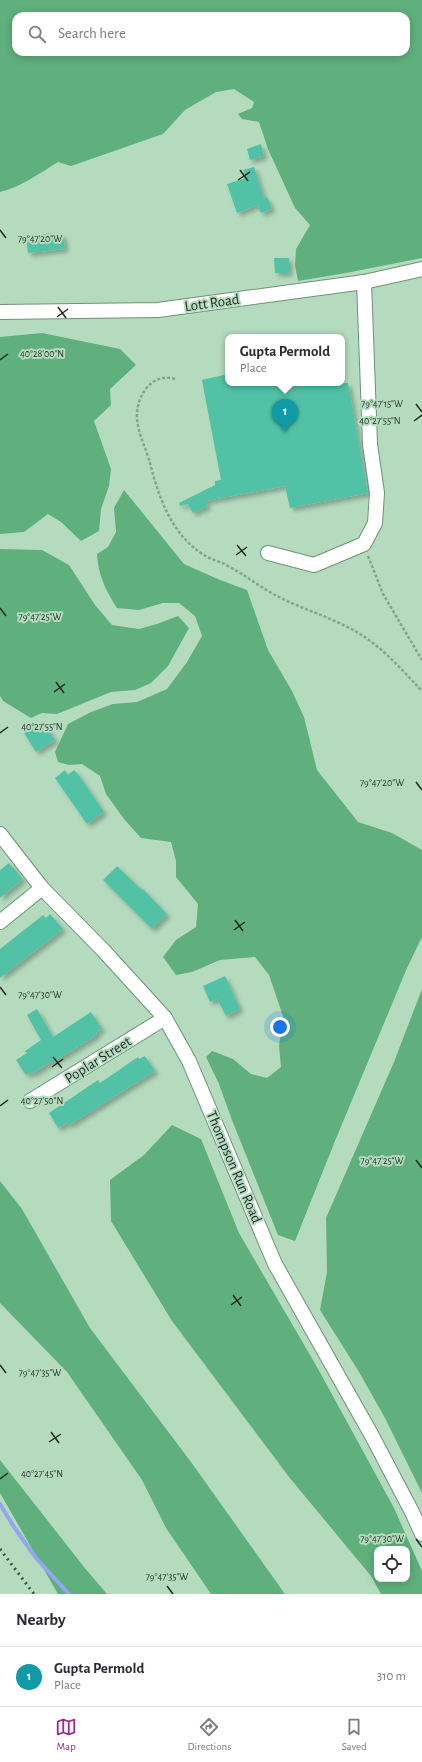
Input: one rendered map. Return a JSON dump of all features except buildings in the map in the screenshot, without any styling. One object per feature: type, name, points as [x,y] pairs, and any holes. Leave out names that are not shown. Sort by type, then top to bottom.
[{"type":"street","name":"Lott Road","points":[[0,312],[158,310],[364,282],[422,269]]},
{"type":"street","points":[[268,553],[314,565],[364,544],[375,523],[377,493],[370,444],[364,282]]},
{"type":"street","name":"Thompson Run Road","points":[[0,834],[42,888],[103,950],[166,1018],[189,1061],[275,1264],[371,1434],[422,1534]]},
{"type":"street","points":[[0,922],[42,888]]},
{"type":"street","name":"Poplar Street","points":[[30,1101],[166,1018]]},
{"type":"path","points":[[175,379],[169,377],[153,381],[144,391],[138,403],[137,417],[159,496],[176,530],[203,554],[215,561],[227,565],[276,596],[349,628],[365,638],[388,657],[422,691]]},
{"type":"path","points":[[364,544],[383,594],[422,660]]},
{"type":"green space","points":[[0,0],[422,0],[422,258],[298,281],[295,265],[296,249],[310,225],[295,208],[268,149],[259,122],[242,119],[238,114],[252,108],[254,102],[234,89],[216,92],[185,110],[163,134],[71,166],[58,162],[23,183],[0,192]]},
{"type":"green space","points":[[42,333],[120,349],[136,365],[110,389],[111,405],[94,421],[111,469],[109,486],[101,509],[99,531],[81,541],[61,522],[48,514],[24,532],[0,534],[0,337]]},
{"type":"green space","points":[[124,490],[184,564],[247,590],[268,650],[292,691],[304,717],[317,770],[358,822],[392,833],[422,850],[422,937],[407,968],[295,1241],[278,1235],[219,1084],[206,1057],[212,1051],[233,1059],[251,1074],[267,1078],[281,1067],[279,1046],[283,1016],[269,975],[255,957],[220,960],[192,972],[176,975],[163,957],[176,940],[196,927],[198,904],[176,877],[176,861],[171,842],[141,838],[124,819],[106,794],[100,776],[82,764],[69,765],[58,762],[55,752],[68,724],[91,712],[113,704],[137,702],[167,689],[187,662],[202,636],[195,616],[179,603],[163,603],[139,610],[117,608],[109,595],[101,576],[97,554],[108,547],[116,532],[114,508]]},
{"type":"green space","points":[[0,549],[42,550],[69,565],[95,605],[112,625],[139,629],[178,616],[189,628],[168,666],[151,683],[135,690],[111,692],[57,714],[42,713],[31,718],[3,701],[0,696]]},
{"type":"green space","points":[[422,989],[422,1493],[385,1418],[359,1372],[320,1310],[327,1272],[326,1218],[394,1062]]},
{"type":"green space","points":[[172,1125],[201,1139],[239,1233],[317,1367],[394,1508],[422,1571],[422,1594],[381,1594],[374,1582],[410,1582],[410,1546],[374,1546],[374,1581],[289,1477],[172,1321],[111,1221],[110,1180],[144,1155]]},
{"type":"green space","points":[[0,1181],[22,1209],[90,1328],[191,1462],[285,1594],[211,1594],[166,1528],[142,1480],[67,1372],[0,1303]]},
{"type":"green space","points":[[0,1460],[107,1594],[58,1594],[0,1493]]},
{"type":"waterway","points":[[0,1504],[36,1558],[69,1594]]},
{"type":"railway","points":[[0,1549],[34,1594]]},
{"type":"place","name":"Gupta Permold","points":[[285,432]]}]
